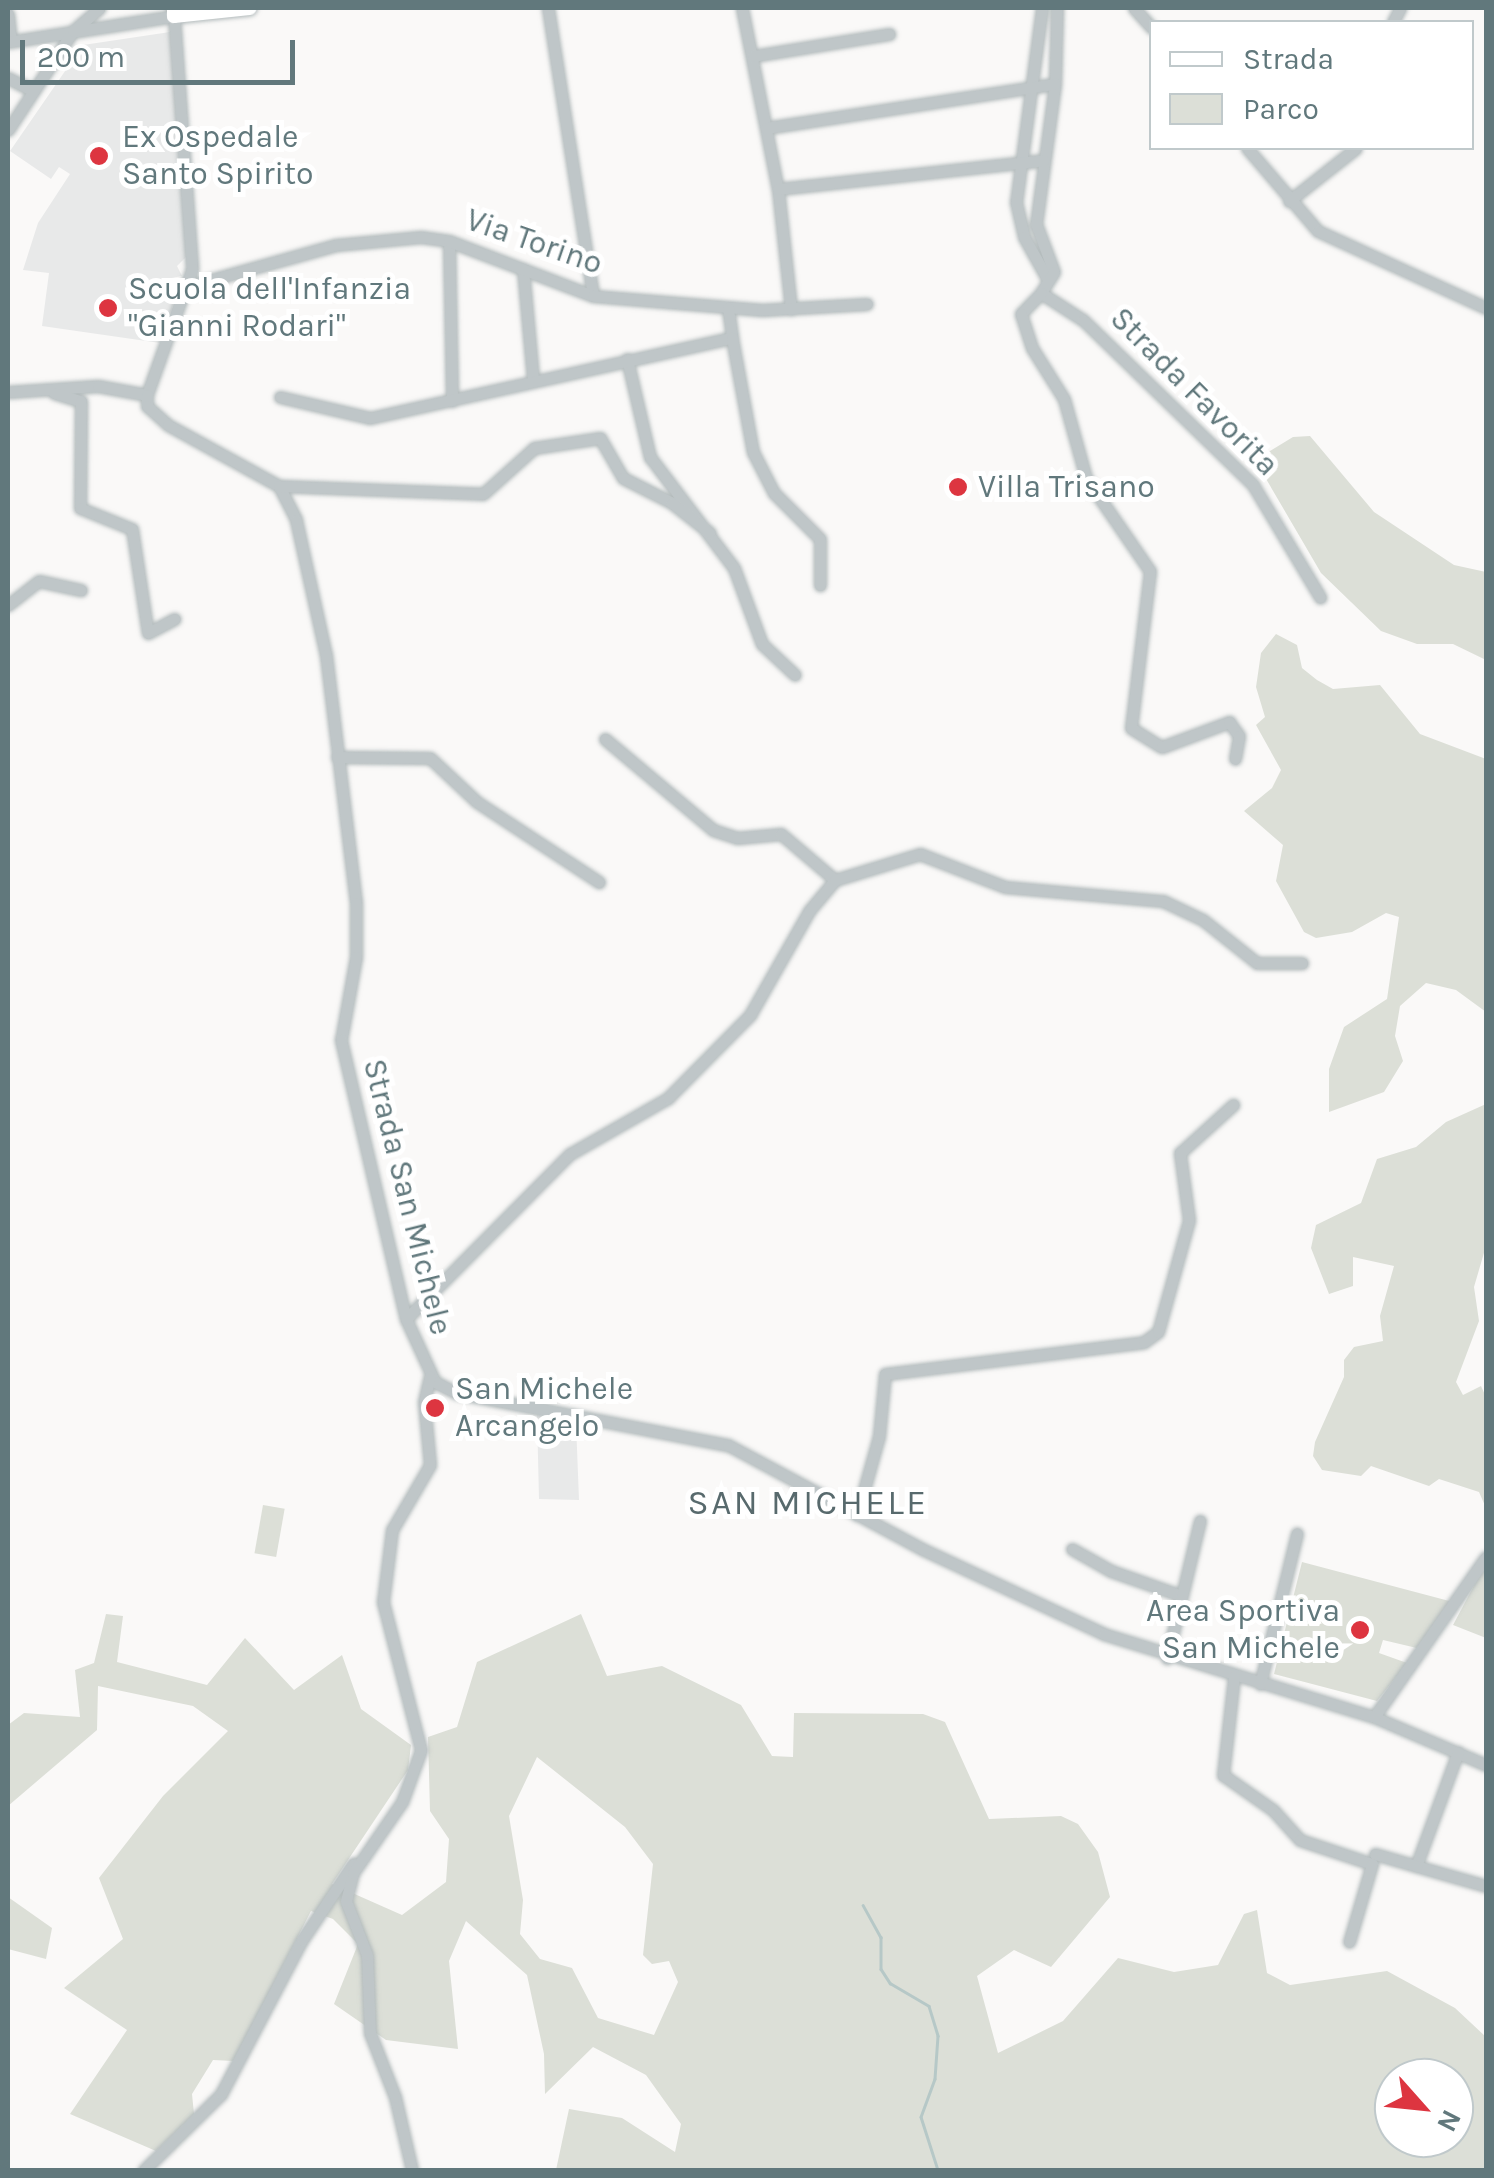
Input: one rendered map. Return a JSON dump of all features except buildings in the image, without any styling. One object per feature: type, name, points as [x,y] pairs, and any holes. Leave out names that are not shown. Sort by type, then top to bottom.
[{"type":"main road","points":[[174,12],[250,8]]},
{"type":"street","points":[[8,130],[73,31],[100,8]]},
{"type":"street","points":[[548,8],[593,296]]},
{"type":"street","points":[[742,8],[778,189],[790,310]]},
{"type":"street","points":[[1048,280],[1018,220],[1041,10],[1057,11],[1055,84],[1036,224],[1054,272],[1042,294],[1021,314],[1032,348],[1064,399],[1086,478],[1150,571],[1132,728],[1162,747],[1230,722],[1239,736],[1235,758]]},
{"type":"street","points":[[8,14],[9,42],[174,12],[193,252],[189,286],[146,395],[147,406],[168,425],[279,486],[484,494],[534,448],[600,438],[623,478],[672,502],[710,533]]},
{"type":"street","points":[[752,56],[888,34]]},
{"type":"street","points":[[8,78],[32,90]]},
{"type":"street","points":[[766,128],[1055,84]]},
{"type":"street","points":[[1249,150],[1289,201],[1326,236],[1486,308]]},
{"type":"street","points":[[1289,201],[1353,150]]},
{"type":"street","points":[[778,189],[1043,160]]},
{"type":"street","points":[[449,240],[452,401]]},
{"type":"street","name":"Via Torino","points":[[189,286],[356,242],[449,240],[593,296],[790,310],[868,304]]},
{"type":"street","points":[[522,269],[532,378]]},
{"type":"street","name":"Strada Favorita","points":[[1042,294],[1082,320],[1243,474],[1320,596]]},
{"type":"street","points":[[728,308],[753,452],[774,493],[815,528],[820,585]]},
{"type":"street","points":[[280,397],[370,418],[509,392],[532,378],[732,338]]},
{"type":"street","points":[[627,359],[650,457],[734,568],[762,644],[795,675]]},
{"type":"street","points":[[8,392],[54,392],[98,386],[146,395]]},
{"type":"street","points":[[54,392],[81,401],[80,508],[132,529],[148,634],[174,619]]},
{"type":"street","name":"Strada San Michele","points":[[279,486],[296,520],[324,642],[337,757],[357,945],[340,1040],[406,1320],[430,1377],[458,1394],[718,1441],[998,1587],[1167,1658],[1374,1717],[1486,1765]]},
{"type":"street","points":[[8,605],[39,581],[81,590]]},
{"type":"street","points":[[604,739],[713,830],[737,838],[781,834],[835,880]]},
{"type":"street","points":[[337,757],[430,758],[490,811],[599,882]]},
{"type":"street","points":[[406,1320],[570,1154],[668,1098],[750,1015],[809,910],[835,880],[920,854],[1005,886],[1164,901],[1203,920],[1257,963],[1302,962]]},
{"type":"street","points":[[857,1514],[879,1436],[886,1374],[1144,1342],[1158,1332],[1190,1220],[1180,1153],[1234,1104]]},
{"type":"street","points":[[412,2170],[395,2097],[370,2033],[366,1954],[346,1901],[353,1873],[402,1802],[421,1750],[384,1602],[392,1530],[430,1465],[424,1402],[430,1377]]},
{"type":"street","points":[[1167,1658],[1200,1521]]},
{"type":"street","points":[[1260,1684],[1297,1532]]},
{"type":"street","points":[[1072,1549],[1110,1571],[1182,1596]]},
{"type":"street","points":[[1374,1717],[1486,1557]]},
{"type":"street","points":[[1234,1677],[1223,1774],[1273,1810],[1300,1840],[1372,1864],[1349,1942]]},
{"type":"street","points":[[1416,1866],[1458,1752]]},
{"type":"street","points":[[144,2170],[213,2105],[323,1905],[375,1845]]},
{"type":"street","points":[[1375,1854],[1486,1886]]},
{"type":"shaded area","name":"Ex Ospedale Santo Spirito","points":[[170,32],[188,255],[177,266],[182,276],[172,278],[171,288],[178,290],[160,343],[42,326],[49,273],[23,270],[38,223],[70,174],[59,167],[51,179],[10,151],[83,45]]},
{"type":"shaded area","points":[[537,1415],[576,1423],[579,1500],[539,1499]]},
{"type":"green space","points":[[1310,436],[1374,512],[1454,565],[1486,572],[1486,660],[1453,644],[1417,644],[1381,631],[1321,573],[1255,460],[1293,437]]},
{"type":"green space","points":[[1276,634],[1297,645],[1302,668],[1317,680],[1333,689],[1380,685],[1420,734],[1486,759],[1486,1012],[1456,990],[1426,983],[1400,1006],[1395,1036],[1403,1061],[1384,1092],[1329,1112],[1329,1069],[1344,1027],[1387,999],[1399,917],[1386,913],[1352,932],[1316,938],[1304,932],[1276,881],[1283,845],[1244,811],[1272,788],[1281,770],[1256,725],[1265,717],[1256,687],[1261,653]]},
{"type":"green space","points":[[1486,1104],[1486,1246],[1474,1287],[1479,1321],[1456,1382],[1463,1395],[1481,1386],[1486,1397],[1486,1508],[1479,1492],[1439,1479],[1429,1486],[1371,1466],[1361,1476],[1322,1470],[1313,1456],[1315,1442],[1344,1377],[1344,1360],[1354,1347],[1383,1341],[1380,1316],[1394,1266],[1353,1257],[1353,1286],[1329,1294],[1311,1248],[1316,1225],[1361,1203],[1377,1159],[1416,1147],[1446,1122]]},
{"type":"green space","points":[[263,1505],[285,1509],[276,1557],[254,1553]]},
{"type":"green space","name":"Area Sportiva San Michele","points":[[1302,1562],[1453,1602],[1421,1649],[1383,1640],[1379,1653],[1407,1663],[1377,1701],[1274,1674]]},
{"type":"green space","points":[[1486,1563],[1486,1638],[1453,1625]]},
{"type":"green space","points":[[106,1614],[123,1616],[117,1662],[207,1685],[245,1638],[294,1690],[342,1655],[361,1709],[411,1745],[408,1770],[332,1884],[402,1915],[446,1882],[449,1839],[430,1811],[428,1737],[457,1727],[477,1662],[581,1614],[607,1676],[662,1666],[741,1705],[772,1756],[793,1757],[794,1713],[923,1714],[945,1722],[989,1819],[1061,1816],[1078,1824],[1098,1852],[1110,1897],[1051,1967],[1014,1950],[977,1976],[998,2053],[1063,2021],[1118,1958],[1174,1972],[1218,1965],[1244,1914],[1257,1910],[1267,1973],[1290,1985],[1387,1971],[1455,2008],[1486,2037],[1486,2170],[556,2170],[569,2109],[622,2118],[675,2152],[681,2124],[646,2075],[593,2047],[545,2094],[544,2054],[527,1975],[466,1921],[449,1961],[458,2049],[386,2040],[334,2004],[358,1944],[333,1919],[311,1911],[234,2061],[213,2060],[192,2094],[194,2114],[156,2151],[70,2114],[127,2030],[64,1988],[123,1939],[99,1878],[163,1796],[228,1731],[193,1706],[98,1686],[97,1730],[8,1806],[8,1725],[24,1713],[80,1717],[75,1670],[94,1663]],"holes":[[[537,1757],[625,1827],[653,1864],[643,1955],[652,1964],[669,1961],[678,1982],[654,2035],[598,2018],[572,1968],[540,1959],[520,1934],[523,1900],[509,1816]]]},
{"type":"green space","points":[[8,1897],[52,1928],[46,1959],[8,1949]]},
{"type":"waterway","points":[[863,1905],[881,1937],[881,1969],[890,1983],[929,2006],[938,2036],[935,2079],[921,2117],[938,2170]]},
{"type":"place","name":"Ex Ospedale Santo Spirito","points":[[99,156]]},
{"type":"place","name":"Scuola dell'Infanzia \"Gianni Rodari\"","points":[[108,308]]},
{"type":"place","name":"Villa Trisano","points":[[958,487]]},
{"type":"place","name":"San Michele Arcangelo","points":[[435,1408]]},
{"type":"place","name":"Area Sportiva San Michele","points":[[1360,1630]]},
{"type":"district","name":"SAN MICHELE","points":[[808,1503]]}]
